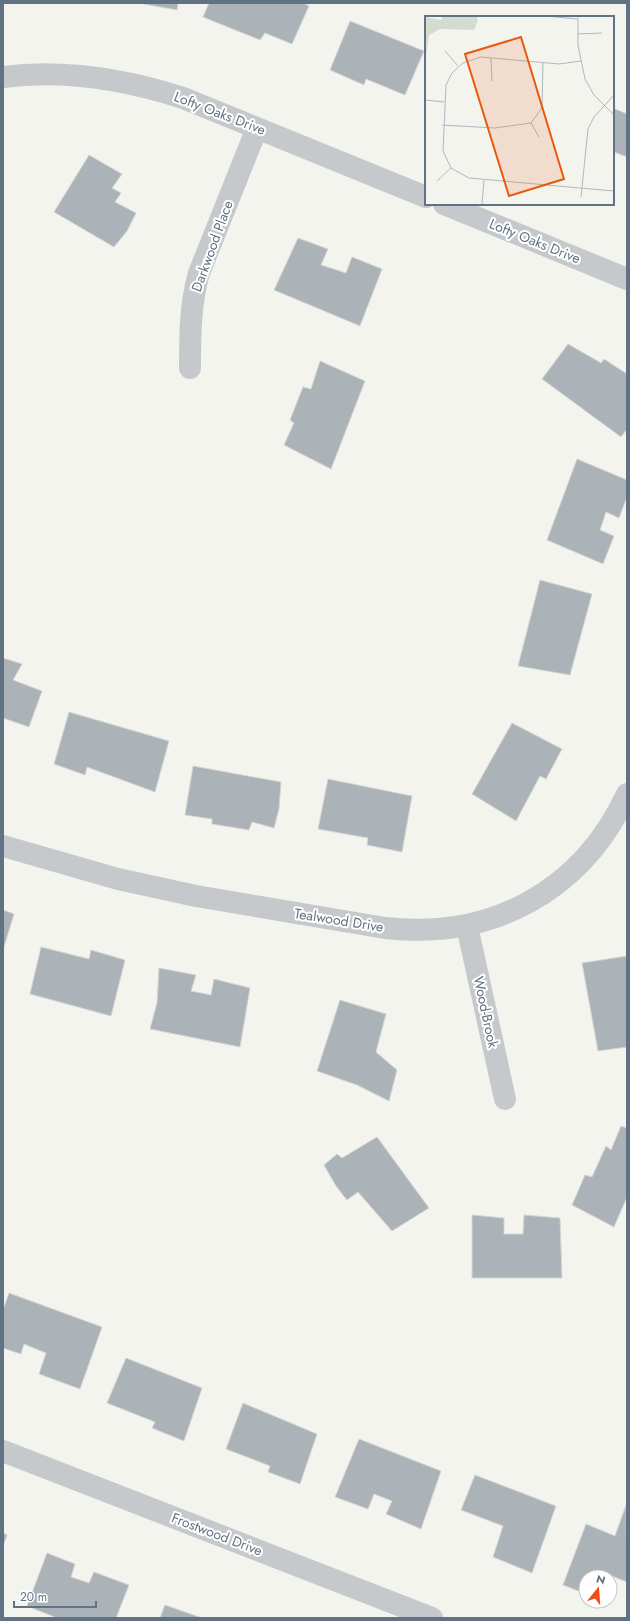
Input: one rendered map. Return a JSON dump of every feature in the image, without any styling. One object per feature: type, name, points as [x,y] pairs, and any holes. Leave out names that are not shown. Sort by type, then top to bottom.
[{"type":"street","name":"Lofty Oaks Drive","points":[[3,77],[50,74],[113,79],[147,86],[183,98],[425,197]]},
{"type":"street","name":"Darkwood Place","points":[[190,368],[190,334],[194,290],[256,128]]},
{"type":"street","name":"Lofty Oaks Drive","points":[[446,205],[627,279]]},
{"type":"street","name":"Tealwood Drive","points":[[3,846],[118,879],[211,898],[392,929],[444,929],[467,926],[514,910],[555,886],[590,854],[604,835],[627,794]]},
{"type":"street","name":"Wood-Brook","points":[[467,926],[505,1099]]},
{"type":"street","name":"Frostwood Drive","points":[[3,1451],[432,1618]]},
{"type":"building","points":[[138,3],[178,3],[177,10]]},
{"type":"building","points":[[209,3],[303,3],[309,6],[292,44],[265,33],[260,40],[203,17]]},
{"type":"building","points":[[350,21],[424,51],[405,95],[366,79],[364,85],[330,70]]},
{"type":"building","points":[[614,108],[627,114],[627,157],[614,152]]},
{"type":"building","points":[[89,155],[122,174],[112,188],[121,193],[115,202],[136,213],[127,231],[114,247],[54,212]]},
{"type":"building","points":[[298,238],[328,249],[321,265],[346,273],[352,257],[382,269],[360,326],[274,290]]},
{"type":"building","points":[[568,344],[601,363],[604,359],[627,374],[627,429],[621,437],[542,379]]},
{"type":"building","points":[[320,361],[365,381],[331,469],[284,445],[294,423],[290,420],[303,387],[311,389]]},
{"type":"building","points":[[577,459],[627,480],[627,497],[619,518],[606,512],[600,530],[614,536],[603,564],[547,540]]},
{"type":"building","points":[[540,580],[592,594],[570,675],[518,666]]},
{"type":"building","points":[[3,658],[22,664],[13,680],[42,691],[29,727],[3,718]]},
{"type":"building","points":[[69,712],[169,741],[155,792],[87,767],[85,775],[54,764]]},
{"type":"building","points":[[512,723],[562,749],[546,779],[540,776],[516,821],[472,794]]},
{"type":"building","points":[[193,766],[281,782],[279,809],[274,828],[252,822],[249,830],[212,824],[212,819],[185,815]]},
{"type":"building","points":[[328,779],[412,796],[402,852],[367,845],[368,838],[318,829]]},
{"type":"building","points":[[3,910],[14,914],[3,950]]},
{"type":"building","points":[[41,947],[89,959],[91,950],[125,960],[111,1016],[30,994]]},
{"type":"building","points":[[627,956],[627,1047],[598,1051],[582,963]]},
{"type":"building","points":[[159,968],[196,975],[191,991],[211,995],[214,979],[250,988],[240,1047],[150,1029],[157,1003]]},
{"type":"building","points":[[340,1000],[386,1014],[376,1052],[397,1070],[389,1101],[357,1085],[317,1071]]},
{"type":"building","points":[[621,1126],[627,1128],[627,1197],[614,1227],[572,1205],[585,1175],[592,1177],[606,1146],[611,1150]]},
{"type":"building","points":[[377,1137],[429,1208],[392,1231],[358,1192],[347,1200],[336,1186],[324,1165],[337,1154],[342,1158]]},
{"type":"building","points":[[472,1215],[504,1218],[504,1234],[523,1234],[524,1215],[560,1218],[562,1278],[472,1278]]},
{"type":"building","points":[[9,1293],[102,1327],[80,1389],[39,1374],[46,1353],[24,1344],[21,1354],[3,1348],[3,1310]]},
{"type":"building","points":[[126,1358],[202,1388],[184,1441],[152,1428],[155,1422],[107,1403]]},
{"type":"building","points":[[243,1403],[317,1434],[300,1484],[268,1472],[270,1466],[226,1449]]},
{"type":"building","points":[[359,1439],[441,1471],[421,1529],[386,1514],[392,1501],[374,1494],[368,1509],[335,1497]]},
{"type":"building","points":[[475,1475],[556,1506],[532,1573],[493,1557],[503,1526],[461,1510]]},
{"type":"building","points":[[626,1505],[627,1582],[618,1578],[618,1569],[578,1569],[578,1591],[563,1585],[586,1524],[615,1536]]},
{"type":"building","points":[[3,1533],[7,1535],[3,1546]]},
{"type":"building","points":[[47,1553],[75,1564],[71,1577],[89,1583],[94,1572],[129,1585],[116,1618],[57,1618],[27,1606]]},
{"type":"building","points":[[165,1605],[202,1618],[160,1618]]}]
